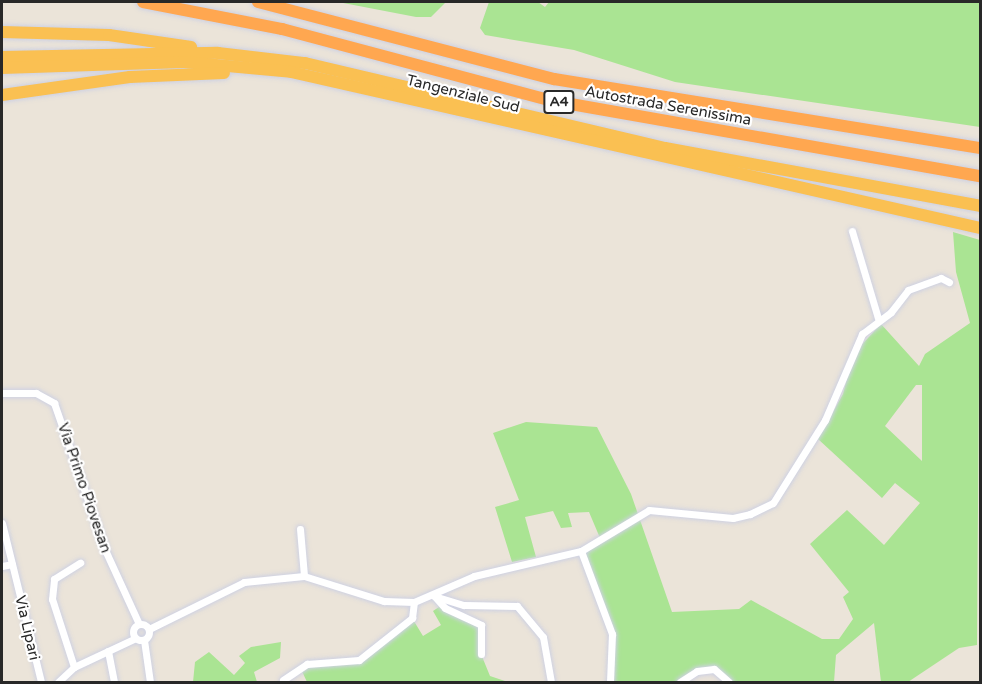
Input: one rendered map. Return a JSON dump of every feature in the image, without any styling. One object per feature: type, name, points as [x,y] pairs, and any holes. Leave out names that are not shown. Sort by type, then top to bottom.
[{"type":"highway","name":"Autostrada Serenissima","points":[[143,2],[291,32],[548,100],[981,176]]},
{"type":"highway","name":"Autostrada Serenissima","points":[[258,2],[554,80],[981,148]]},
{"type":"highway","points":[[2,32],[109,35],[218,53]]},
{"type":"highway","name":"Tangenziale Sud","points":[[2,57],[218,53],[343,70],[665,148],[981,206]]},
{"type":"highway","name":"Tangenziale Sud","points":[[2,68],[184,62],[291,72],[981,228]]},
{"type":"highway","points":[[2,95],[187,72],[291,72]]},
{"type":"street","points":[[852,231],[878,318]]},
{"type":"street","points":[[58,682],[74,666],[140,639],[149,629],[244,582],[303,576],[384,601],[414,602],[434,596],[474,576],[581,551],[649,510],[734,518],[773,503],[825,420],[852,348],[878,318],[891,312],[908,290],[941,278],[949,282]]},
{"type":"street","name":"Via Primo Piovesan","points":[[2,393],[36,393],[54,403],[106,552],[139,624]]},
{"type":"street","name":"Via Lipari","points":[[2,523],[41,682]]},
{"type":"street","points":[[300,529],[303,576]]},
{"type":"street","points":[[581,551],[612,634],[610,682]]},
{"type":"street","points":[[74,666],[52,600],[54,579],[80,563]]},
{"type":"street","points":[[2,566],[12,564]]},
{"type":"street","points":[[434,596],[445,608],[481,625],[481,654]]},
{"type":"street","points":[[434,596],[464,605],[517,606],[543,637],[551,682]]},
{"type":"street","points":[[283,680],[307,664],[359,660],[412,618],[414,602]]},
{"type":"street","points":[[149,629],[139,624],[133,630],[140,639],[150,682]]},
{"type":"street","points":[[108,651],[114,682]]},
{"type":"street","points":[[680,682],[697,671],[714,669],[729,682]]},
{"type":"green space","points":[[338,2],[446,2],[431,17],[416,17]]},
{"type":"green space","points":[[489,2],[538,2],[545,7],[549,2],[980,2],[980,127],[675,82],[574,50],[485,35],[480,28]]},
{"type":"green space","points":[[953,232],[980,240],[977,645],[959,648],[908,682],[881,682],[874,623],[836,655],[834,682],[729,682],[713,669],[697,671],[680,682],[610,682],[615,648],[581,551],[600,538],[589,512],[568,513],[572,527],[561,528],[553,511],[525,517],[536,557],[512,562],[495,507],[519,500],[493,433],[526,422],[597,427],[631,494],[672,612],[739,609],[751,600],[822,639],[839,639],[853,619],[843,597],[849,592],[810,544],[847,510],[884,545],[920,503],[895,483],[882,498],[818,439],[843,394],[853,354],[881,324],[919,366],[925,354],[970,323],[956,272]],"holes":[[[916,385],[922,385],[922,461],[885,426]]]},
{"type":"green space","points":[[442,605],[481,625],[481,654],[490,676],[508,682],[307,682],[300,667],[349,664],[412,618],[423,636],[441,625],[433,611]]},
{"type":"green space","points":[[281,642],[280,658],[254,672],[257,682],[193,682],[195,662],[209,652],[234,675],[245,663],[239,656],[251,647]]}]
